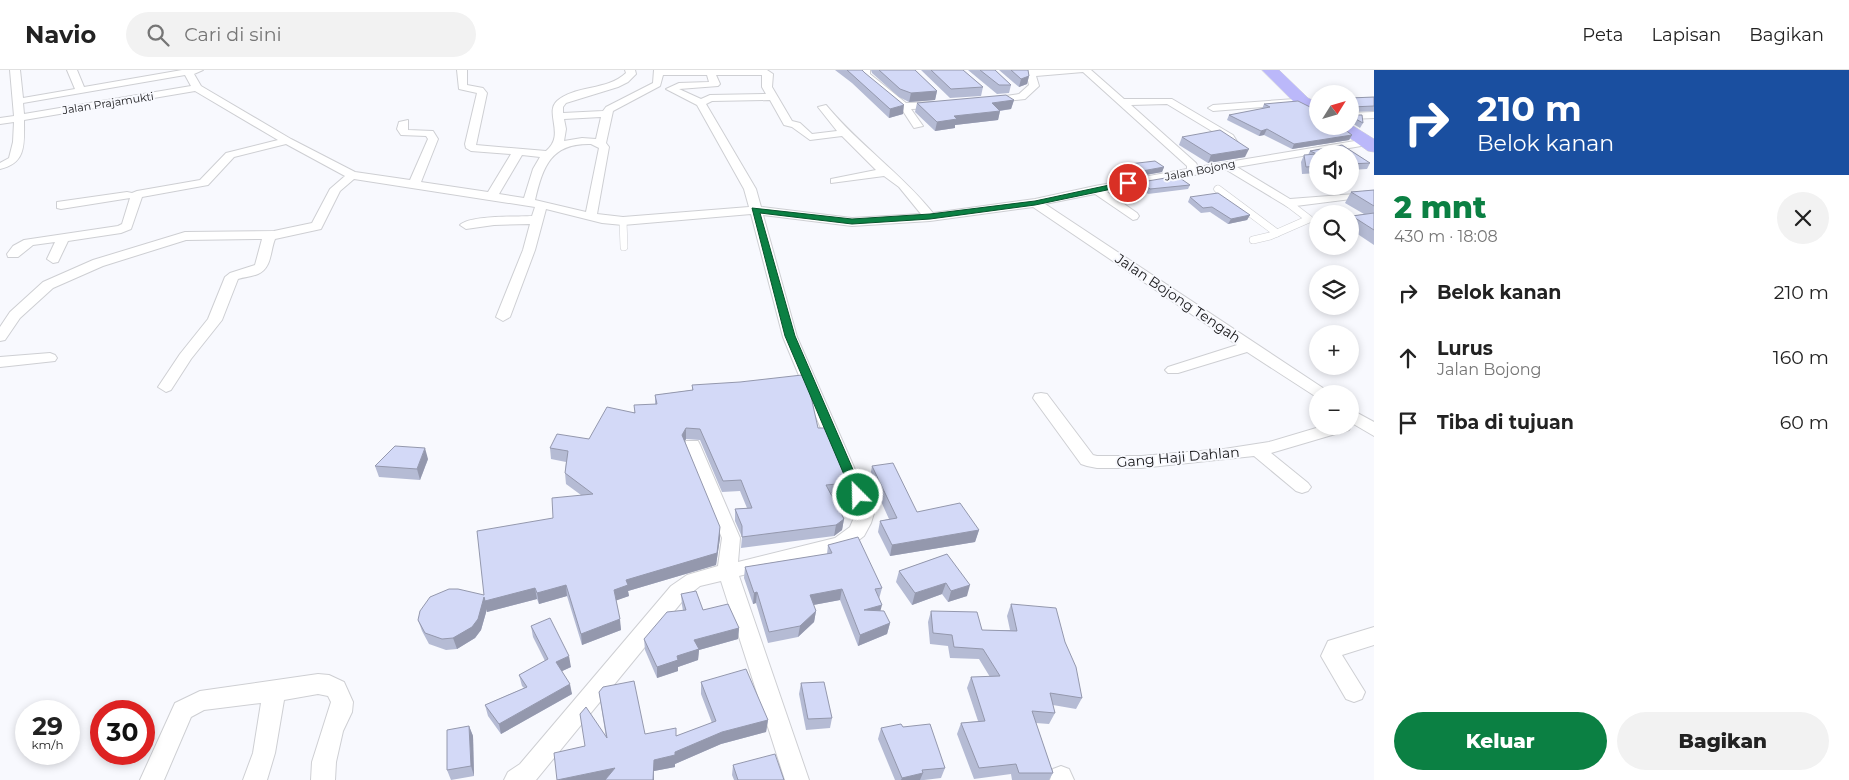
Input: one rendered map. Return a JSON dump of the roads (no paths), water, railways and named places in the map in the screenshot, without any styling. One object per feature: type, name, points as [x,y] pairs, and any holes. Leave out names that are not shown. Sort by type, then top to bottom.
[{"type":"highway","points":[[1270,70],[1309,105]]},
{"type":"highway","points":[[1355,135],[1370,145]]},
{"type":"street","points":[[5,164],[15,155],[20,101],[15,70]]},
{"type":"street","points":[[72,70],[81,91]]},
{"type":"street","points":[[126,70],[132,83]]},
{"type":"street","points":[[462,70],[462,87],[480,90],[482,93],[470,146],[477,150],[540,163]]},
{"type":"street","points":[[503,317],[529,250],[537,220],[535,203],[540,163],[552,151],[561,129],[558,108],[564,101],[606,89],[628,78],[631,74],[630,70]]},
{"type":"street","points":[[865,70],[865,75],[904,106],[918,126]]},
{"type":"street","points":[[1018,70],[1031,74],[1081,70]]},
{"type":"street","points":[[1086,70],[1192,165],[1193,171]]},
{"type":"street","points":[[0,338],[15,315],[48,284],[98,264],[184,236],[274,234],[317,226],[328,200],[336,189],[352,176],[287,141],[197,88],[192,71],[132,83],[20,101]]},
{"type":"street","points":[[591,216],[604,147],[601,144],[602,132],[607,114],[612,107],[657,84],[659,71],[768,73],[767,87],[786,121],[798,126],[807,136],[844,134]]},
{"type":"street","points":[[710,72],[716,84],[671,88],[690,100],[701,103],[710,98],[773,97]]},
{"type":"street","points":[[980,102],[1022,97],[1034,86],[1031,74]]},
{"type":"street","points":[[1009,85],[1022,97]]},
{"type":"street","name":"Jalan Prajamukti","points":[[0,121],[197,88]]},
{"type":"street","points":[[983,90],[996,100]]},
{"type":"street","points":[[904,106],[947,104],[940,97]]},
{"type":"street","points":[[1123,102],[1161,100],[1174,103],[1229,137],[1258,159]]},
{"type":"street","points":[[1213,108],[1302,101]]},
{"type":"street","points":[[516,780],[528,772],[678,592],[694,580],[840,544],[855,535],[864,523],[865,513],[790,336],[750,189],[701,103]]},
{"type":"street","points":[[823,107],[844,134],[886,173],[899,181],[930,217]]},
{"type":"street","points":[[560,116],[607,114]]},
{"type":"street","points":[[1359,116],[1374,115]]},
{"type":"street","points":[[404,122],[402,129],[405,134],[429,133],[433,139],[414,185]]},
{"type":"street","points":[[61,204],[202,184],[209,180],[230,155],[287,141]]},
{"type":"street","points":[[515,157],[552,151],[578,141],[601,144]]},
{"type":"street","name":"Jalan Bojong","points":[[352,176],[535,203],[591,216],[623,221],[755,210],[852,222],[930,217],[1035,203],[1095,189],[1258,159],[1370,145]]},
{"type":"street","points":[[492,196],[515,157]]},
{"type":"street","points":[[1226,165],[1288,203],[1351,196]]},
{"type":"street","points":[[835,181],[886,173]]},
{"type":"street","points":[[13,254],[18,246],[25,243],[124,228],[129,222],[132,195],[131,181]]},
{"type":"street","points":[[1095,189],[1133,216]]},
{"type":"street","name":"Jalan Bojong Tengah","points":[[1035,203],[1309,386]]},
{"type":"street","points":[[466,225],[494,221],[537,220]]},
{"type":"street","points":[[166,387],[185,357],[214,320],[222,305],[232,277],[256,270],[260,266],[266,242],[274,234]]},
{"type":"street","points":[[53,259],[63,238]]},
{"type":"street","points":[[1173,370],[1250,346]]},
{"type":"street","points":[[0,362],[50,358]]},
{"type":"street","name":"Gang Haji Dahlan","points":[[1041,398],[1088,460],[1093,463],[1127,463],[1257,450],[1311,435]]},
{"type":"street","points":[[692,445],[731,538],[728,554],[728,572],[797,780]]},
{"type":"street","points":[[1257,450],[1302,487]]},
{"type":"street","points":[[1354,692],[1330,656],[1335,647],[1374,636]]},
{"type":"street","points":[[152,780],[182,710],[190,705],[207,700],[274,692],[318,684],[329,685],[336,689],[342,702],[341,712],[332,730],[324,762],[323,780]]},
{"type":"street","points":[[255,780],[264,753],[274,692]]},
{"type":"lane","points":[[1217,189],[1276,233]]},
{"type":"lane","points":[[1253,240],[1276,233],[1309,219],[1288,203]]},
{"type":"lane","points":[[623,221],[624,247]]}]
